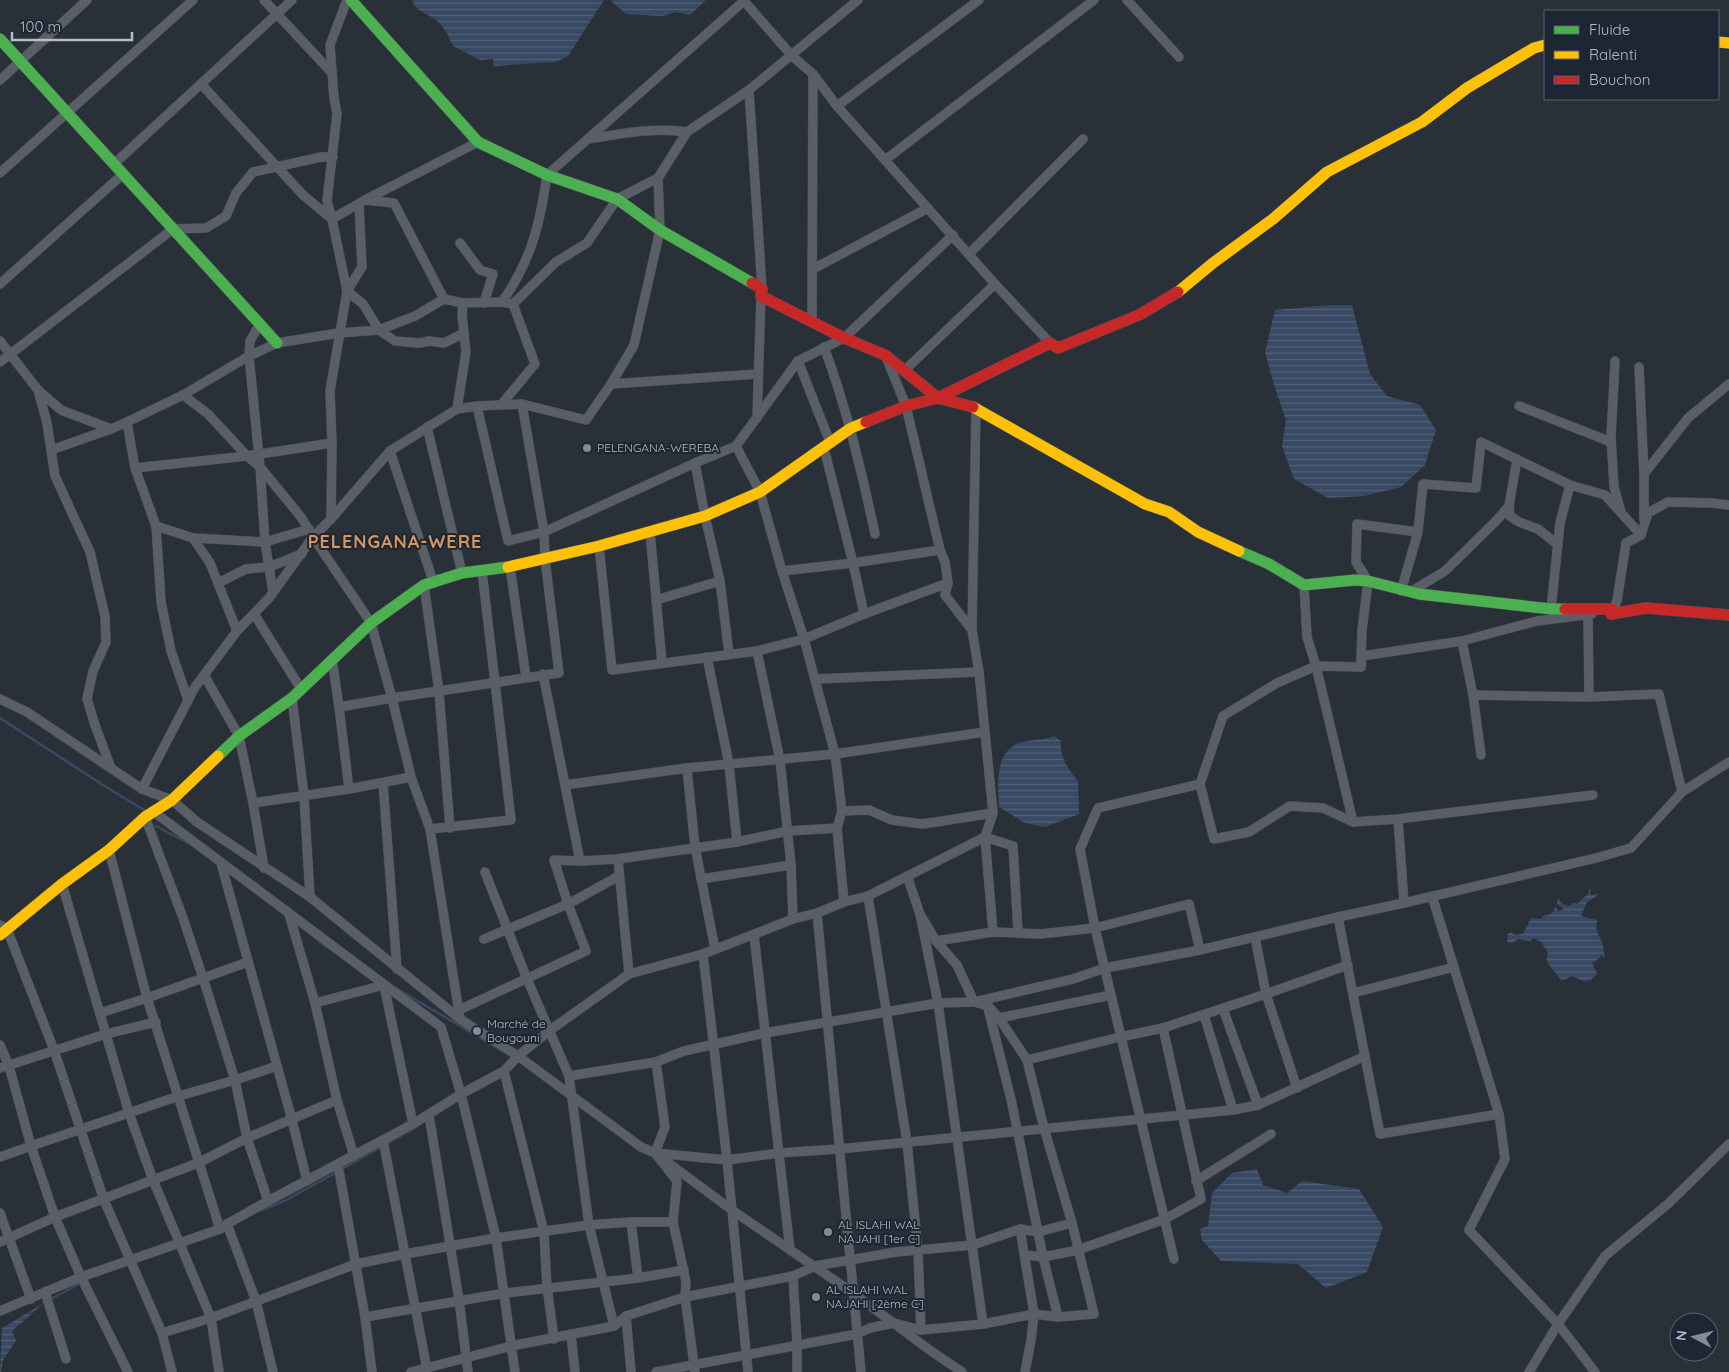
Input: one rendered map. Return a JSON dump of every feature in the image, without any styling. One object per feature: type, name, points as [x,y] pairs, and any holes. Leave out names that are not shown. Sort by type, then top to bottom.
[{"type":"street","points":[[0,80],[87,0]]},
{"type":"street","points":[[0,173],[193,0]]},
{"type":"street","points":[[264,0],[332,74]]},
{"type":"street","points":[[114,164],[292,0]]},
{"type":"street","points":[[347,0],[330,45],[338,114],[327,202],[347,291],[363,304],[379,330],[395,341],[444,343],[464,334]]},
{"type":"street","points":[[351,0],[478,142],[547,175],[617,199],[660,230],[762,292],[844,338],[885,355],[938,398],[976,408],[1145,504],[1169,512],[1198,532],[1269,564],[1304,585],[1356,580],[1368,581],[1405,591],[1551,609],[1611,612]]},
{"type":"street","points":[[513,304],[556,262],[587,243],[617,199],[658,178],[687,132],[749,90],[858,0]]},
{"type":"street","points":[[837,106],[979,0]]},
{"type":"street","points":[[885,160],[1094,0]]},
{"type":"street","points":[[1127,0],[1179,57]]},
{"type":"street","points":[[502,302],[515,284],[527,260],[541,215],[547,175],[744,1],[792,56],[813,74],[837,106],[995,284],[1050,343],[1058,348],[1139,316],[1172,296],[1273,219],[1327,172],[1422,122],[1467,88],[1534,48],[1544,45]]},
{"type":"street","points":[[0,39],[277,343]]},
{"type":"street","points":[[812,321],[813,74]]},
{"type":"street","points":[[201,84],[303,194],[332,219]]},
{"type":"street","points":[[749,90],[762,292],[757,419]]},
{"type":"street","points":[[588,139],[640,131],[669,129],[687,132]]},
{"type":"street","points":[[969,254],[1082,139]]},
{"type":"street","points":[[332,219],[478,142]]},
{"type":"street","points":[[0,362],[173,229],[206,228],[226,216],[236,193],[253,172],[321,157],[333,157]]},
{"type":"street","points":[[0,284],[123,174]]},
{"type":"street","points":[[156,526],[193,538],[265,542],[311,533],[331,519],[390,452],[457,409],[522,404],[586,420],[611,384],[634,345],[660,230],[658,178]]},
{"type":"street","points":[[331,519],[332,443],[330,391],[347,291],[362,267],[362,202]]},
{"type":"street","points":[[362,202],[394,203],[444,299]]},
{"type":"street","points":[[812,269],[928,208]]},
{"type":"street","points":[[477,406],[508,542],[544,532],[736,446],[798,361],[844,338],[953,235]]},
{"type":"street","points":[[460,243],[480,270],[493,274],[484,303]]},
{"type":"street","points":[[904,371],[995,284]]},
{"type":"street","points":[[52,450],[111,430],[183,395],[249,356],[277,343],[339,333],[379,330],[415,316],[444,299],[463,303],[502,302],[513,304]]},
{"type":"street","points":[[457,409],[466,352],[462,314],[463,303]]},
{"type":"street","points":[[501,405],[535,364],[513,304]]},
{"type":"street","points":[[260,324],[250,341],[249,356],[259,454],[265,542],[273,592]]},
{"type":"street","points":[[0,341],[38,390],[61,410],[111,430]]},
{"type":"street","points":[[172,1372],[162,1333],[104,1200],[54,1050],[2,930],[172,800],[239,736],[292,698],[371,623],[429,583],[462,573],[510,567],[599,546],[705,516],[760,492],[851,428],[906,406],[938,398],[1050,343]]},
{"type":"street","points":[[824,347],[838,384],[851,428],[875,534]]},
{"type":"street","points":[[885,355],[906,406],[940,550],[945,562],[948,583],[945,595],[972,630]]},
{"type":"street","points":[[798,361],[827,445],[864,614]]},
{"type":"street","points":[[1615,361],[1612,442],[1614,487],[1622,514]]},
{"type":"street","points":[[1639,367],[1644,474],[1644,520],[1641,535]]},
{"type":"street","points":[[611,384],[758,374]]},
{"type":"street","points":[[1644,474],[1688,418],[1729,384]]},
{"type":"street","points":[[38,390],[52,450],[55,476],[90,552],[105,616],[106,642],[93,671],[87,699],[111,768]]},
{"type":"street","points":[[183,395],[208,414],[260,467],[301,517],[371,623],[411,777],[430,829],[460,1014]]},
{"type":"street","points":[[339,707],[559,673],[545,559],[544,532],[522,404]]},
{"type":"street","points":[[1519,406],[1612,442]]},
{"type":"street","points":[[976,408],[972,630],[979,672],[993,813],[985,837],[993,932]]},
{"type":"street","points":[[127,422],[135,468],[156,526],[161,602],[171,651],[188,700]]},
{"type":"street","points":[[427,427],[462,573]]},
{"type":"street","points":[[1405,591],[1418,532],[1423,484],[1476,488],[1481,442],[1570,484],[1605,495],[1641,535]]},
{"type":"street","points":[[135,468],[248,456],[332,443]]},
{"type":"street","points":[[736,446],[760,492],[782,571],[804,639],[835,754],[842,811],[838,828],[844,902]]},
{"type":"street","points":[[390,452],[429,583],[450,828]]},
{"type":"street","points":[[1517,459],[1508,506],[1510,516],[1519,522],[1538,529],[1558,545]]},
{"type":"street","points":[[695,463],[720,581],[729,654]]},
{"type":"street","points":[[1551,609],[1560,523],[1570,484]]},
{"type":"street","points":[[1644,520],[1648,513],[1668,502],[1711,502],[1729,505]]},
{"type":"street","points":[[1405,591],[1445,571],[1497,520],[1508,506]]},
{"type":"street","points":[[1361,668],[1362,631],[1368,581],[1356,562],[1357,524],[1418,532]]},
{"type":"street","points":[[650,532],[662,663]]},
{"type":"street","points":[[142,789],[188,700],[204,675],[237,631],[273,592],[302,554],[311,533]]},
{"type":"street","points":[[1611,612],[1617,601],[1626,543],[1641,535]]},
{"type":"street","points":[[193,538],[210,562],[237,631]]},
{"type":"street","points":[[599,546],[612,670],[757,651],[804,639],[864,614],[948,583]]},
{"type":"street","points":[[782,571],[940,550]]},
{"type":"street","points":[[218,583],[246,569],[269,567],[302,554]]},
{"type":"street","points":[[510,567],[526,677]]},
{"type":"street","points":[[430,829],[511,820],[482,571]]},
{"type":"street","points":[[656,600],[720,581]]},
{"type":"street","points":[[1304,585],[1307,637],[1316,666],[1353,822]]},
{"type":"street","points":[[1361,668],[1362,656],[1462,641],[1537,621],[1646,608],[1729,615]]},
{"type":"street","points":[[254,614],[301,689]]},
{"type":"street","points":[[1588,614],[1589,697]]},
{"type":"street","points":[[1462,641],[1473,695],[1481,755]]},
{"type":"street","points":[[757,651],[780,760],[791,865],[793,920]]},
{"type":"street","points":[[708,657],[729,764],[737,842]]},
{"type":"street","points":[[332,659],[349,789]]},
{"type":"street","points":[[1361,668],[1316,666],[1277,683],[1223,716],[1200,784],[1214,839],[1249,832],[1290,806],[1323,808],[1353,822],[1398,819],[1593,795]]},
{"type":"street","points":[[815,679],[979,672]]},
{"type":"street","points":[[543,674],[580,861]]},
{"type":"street","points":[[204,675],[239,736],[264,868]]},
{"type":"street","points":[[1473,695],[1589,697],[1659,694],[1682,792]]},
{"type":"street","points":[[292,698],[304,796],[310,897]]},
{"type":"street","points":[[0,699],[27,712],[142,789],[172,800],[197,822],[310,897],[397,969],[641,1147],[655,1153],[732,1210],[853,1292],[962,1372]]},
{"type":"street","points":[[565,785],[687,768],[835,754],[985,732]]},
{"type":"street","points":[[569,1076],[656,1062],[684,1051],[713,1043],[765,1033],[886,1014],[938,1003],[974,1002],[1073,979],[1105,968],[1200,950],[1338,916],[1404,903],[1596,858],[1631,848],[1682,792],[1729,762]]},
{"type":"street","points":[[687,768],[695,847],[714,949]]},
{"type":"street","points":[[253,803],[349,789],[411,777]]},
{"type":"street","points":[[383,783],[397,969]]},
{"type":"street","points":[[1174,1260],[1094,928],[1080,849],[1098,808],[1200,784]]},
{"type":"street","points":[[842,811],[870,810],[892,820],[923,824],[993,813]]},
{"type":"street","points":[[150,815],[221,863],[441,1027],[461,1094],[496,1238],[515,1372]]},
{"type":"street","points":[[150,815],[235,1080],[247,1138],[268,1201]]},
{"type":"street","points":[[1398,819],[1404,903]]},
{"type":"street","points":[[460,1014],[527,979],[586,952],[554,860],[618,859],[737,842],[788,831],[838,828]]},
{"type":"street","points":[[0,1311],[81,1277],[223,1226],[354,1156],[504,1071],[518,1056],[549,1031],[629,974],[703,954],[844,902],[868,896],[985,837],[1012,846],[1018,932]]},
{"type":"street","points":[[109,850],[147,998],[179,1096],[198,1163],[256,1301],[273,1372]]},
{"type":"street","points":[[618,859],[629,974]]},
{"type":"street","points":[[221,863],[307,1181]]},
{"type":"street","points":[[701,879],[791,865]]},
{"type":"street","points":[[485,872],[506,929],[569,1076],[589,1225],[614,1326]]},
{"type":"street","points":[[484,939],[568,904],[620,876]]},
{"type":"street","points":[[908,876],[920,914],[938,1003],[983,1324]]},
{"type":"street","points":[[62,884],[129,1113],[178,1243],[211,1318],[220,1372]]},
{"type":"street","points":[[868,896],[907,1142],[918,1250],[921,1330]]},
{"type":"street","points":[[1432,896],[1499,1114],[1505,1159],[1469,1230],[1558,1324],[1595,1372]]},
{"type":"street","points":[[936,941],[993,932],[1042,934],[1094,928],[1189,904],[1200,950]]},
{"type":"street","points":[[817,913],[861,1372]]},
{"type":"street","points":[[288,914],[315,1003],[338,1100],[354,1156]]},
{"type":"street","points":[[656,1372],[695,1368],[797,1344],[857,1334],[870,1328],[894,1323],[921,1330],[983,1324],[1034,1314],[1058,1317],[1094,1314],[1072,1223],[1044,1128],[1027,1060],[999,1018],[988,1006],[974,1002],[957,965],[936,941],[920,914]]},
{"type":"street","points":[[1338,916],[1380,1134],[1499,1114]]},
{"type":"street","points":[[754,935],[790,1250]]},
{"type":"street","points":[[1255,937],[1266,994],[1296,1088]]},
{"type":"street","points":[[703,954],[727,1160],[748,1372]]},
{"type":"street","points":[[100,1012],[147,998],[248,962]]},
{"type":"street","points":[[1027,1060],[1162,1028],[1223,1009],[1348,965]]},
{"type":"street","points":[[1353,992],[1454,967]]},
{"type":"street","points":[[315,1003],[384,985]]},
{"type":"street","points":[[384,985],[413,1124]]},
{"type":"street","points":[[999,1018],[1111,995]]},
{"type":"street","points":[[988,1006],[1058,1317]]},
{"type":"street","points":[[1223,1009],[1258,1105]]},
{"type":"street","points":[[1204,1015],[1233,1110]]},
{"type":"street","points":[[4,1067],[106,1034],[156,1022]]},
{"type":"street","points":[[1024,1256],[1043,1257],[1078,1250],[1165,1219],[1201,1199],[1162,1028]]},
{"type":"street","points":[[0,1045],[4,1067],[55,1217],[81,1277],[128,1372]]},
{"type":"street","points":[[655,1153],[727,1160],[779,1153],[839,1149],[1233,1110],[1258,1105],[1365,1056]]},
{"type":"street","points":[[655,1153],[665,1127],[656,1062]]},
{"type":"street","points":[[0,1158],[179,1096],[277,1066]]},
{"type":"street","points":[[504,1071],[544,1232],[554,1339]]},
{"type":"street","points":[[0,1242],[55,1217],[198,1163],[247,1138],[338,1100]]},
{"type":"street","points":[[429,1115],[459,1300],[468,1372]]},
{"type":"street","points":[[1196,1181],[1271,1134]]},
{"type":"street","points":[[383,1140],[426,1369]]},
{"type":"street","points":[[1529,1372],[1558,1324],[1605,1256],[1669,1203],[1729,1144]]},
{"type":"street","points":[[655,1153],[677,1180],[673,1222],[686,1282],[685,1297],[695,1368]]},
{"type":"street","points":[[338,1164],[365,1317],[372,1372]]},
{"type":"street","points":[[0,1213],[31,1299]]},
{"type":"street","points":[[631,1222],[638,1278]]},
{"type":"street","points":[[162,1333],[211,1318],[356,1264],[450,1245],[589,1225],[673,1222]]},
{"type":"street","points":[[412,1372],[511,1346],[614,1326],[626,1316],[685,1297],[794,1276],[815,1266],[896,1252],[972,1245],[1020,1229],[1038,1232],[1072,1223]]},
{"type":"street","points":[[1020,1229],[1034,1314],[1025,1372]]},
{"type":"street","points":[[365,1317],[505,1293],[638,1278],[684,1270]]},
{"type":"street","points":[[794,1276],[797,1372]]},
{"type":"street","points":[[45,1292],[66,1359]]},
{"type":"street","points":[[626,1316],[631,1372]]},
{"type":"street","points":[[571,1334],[575,1372]]},
{"type":"water","points":[[412,0],[604,0],[568,56],[556,62],[494,66],[493,59],[480,60],[453,46],[440,24],[434,18],[416,8]]},
{"type":"water","points":[[610,0],[706,0],[690,15],[675,12],[663,16],[626,14]]},
{"type":"water","points":[[1352,305],[1370,374],[1387,396],[1420,405],[1436,430],[1425,465],[1401,487],[1364,496],[1328,498],[1294,479],[1282,446],[1286,420],[1265,352],[1275,310]]},
{"type":"water","points":[[1054,736],[1061,741],[1065,762],[1078,781],[1079,814],[1045,827],[1025,823],[999,807],[998,780],[1001,762],[1005,754],[1019,743]]},
{"type":"water","points":[[1590,888],[1591,895],[1600,894],[1587,902],[1581,916],[1597,920],[1596,929],[1603,945],[1605,958],[1601,955],[1600,958],[1592,963],[1597,974],[1590,980],[1582,981],[1572,976],[1561,980],[1548,964],[1548,953],[1541,942],[1534,938],[1530,941],[1518,939],[1513,943],[1507,942],[1508,934],[1511,932],[1515,935],[1523,934],[1531,918],[1541,919],[1543,916],[1554,911],[1555,906],[1558,911],[1563,910],[1557,904],[1557,899],[1562,904],[1569,906],[1574,903],[1577,904],[1588,894]]},
{"type":"water","points":[[1257,1169],[1263,1185],[1287,1193],[1302,1181],[1359,1189],[1383,1227],[1367,1272],[1326,1288],[1298,1264],[1221,1261],[1202,1240],[1200,1229],[1208,1226],[1212,1193],[1232,1173]]},
{"type":"water","points":[[44,1303],[12,1331],[16,1341],[3,1360],[0,1372],[2,1328]]},
{"type":"waterway","points":[[0,718],[146,811]]},
{"type":"waterway","points":[[156,826],[188,843]]},
{"type":"waterway","points":[[318,940],[327,947]]},
{"type":"waterway","points":[[394,987],[506,1053]]},
{"type":"waterway","points":[[342,1169],[411,1130]]},
{"type":"waterway","points":[[257,1212],[286,1200],[337,1172]]},
{"type":"waterway","points":[[51,1299],[81,1283]]},
{"type":"traffic: fast","points":[[351,0],[478,142],[547,175],[617,199],[660,230],[752,283]]},
{"type":"traffic: fast","points":[[0,39],[277,343]]},
{"type":"traffic: fast","points":[[1239,551],[1269,564],[1304,585],[1355,580],[1368,581],[1419,594],[1565,609]]},
{"type":"traffic: fast","points":[[218,756],[239,736],[292,698],[371,623],[424,585],[462,573],[508,567]]},
{"type":"traffic: slow","points":[[1719,42],[1729,43]]},
{"type":"traffic: slow","points":[[1178,292],[1213,263],[1273,219],[1327,172],[1422,122],[1467,88],[1534,48],[1544,45]]},
{"type":"traffic: slow","points":[[973,407],[1145,504],[1169,512],[1198,532],[1239,551]]},
{"type":"traffic: slow","points":[[508,567],[599,546],[705,516],[760,492],[851,428],[866,422]]},
{"type":"traffic: slow","points":[[0,935],[62,884],[109,850],[145,817],[172,800],[218,756]]},
{"type":"traffic: jam","points":[[752,283],[762,289],[761,296],[844,338],[885,355],[938,398],[973,407]]},
{"type":"traffic: jam","points":[[866,422],[906,406],[938,398],[1050,343],[1058,348],[1139,315],[1178,292]]},
{"type":"traffic: jam","points":[[1565,609],[1612,609],[1611,614],[1646,608],[1729,615]]},
{"type":"place","name":"PELENGANA-WEREBA","points":[[587,448]]},
{"type":"place","name":"Marché de Bougouni","points":[[477,1031]]},
{"type":"place","name":"AL ISLAHI WAL NAJAHI [1er C]","points":[[828,1232]]},
{"type":"place","name":"AL ISLAHI WAL NAJAHI [2ème C]","points":[[816,1297]]},
{"type":"district","name":"PELENGANA-WERE","points":[[395,542]]}]
